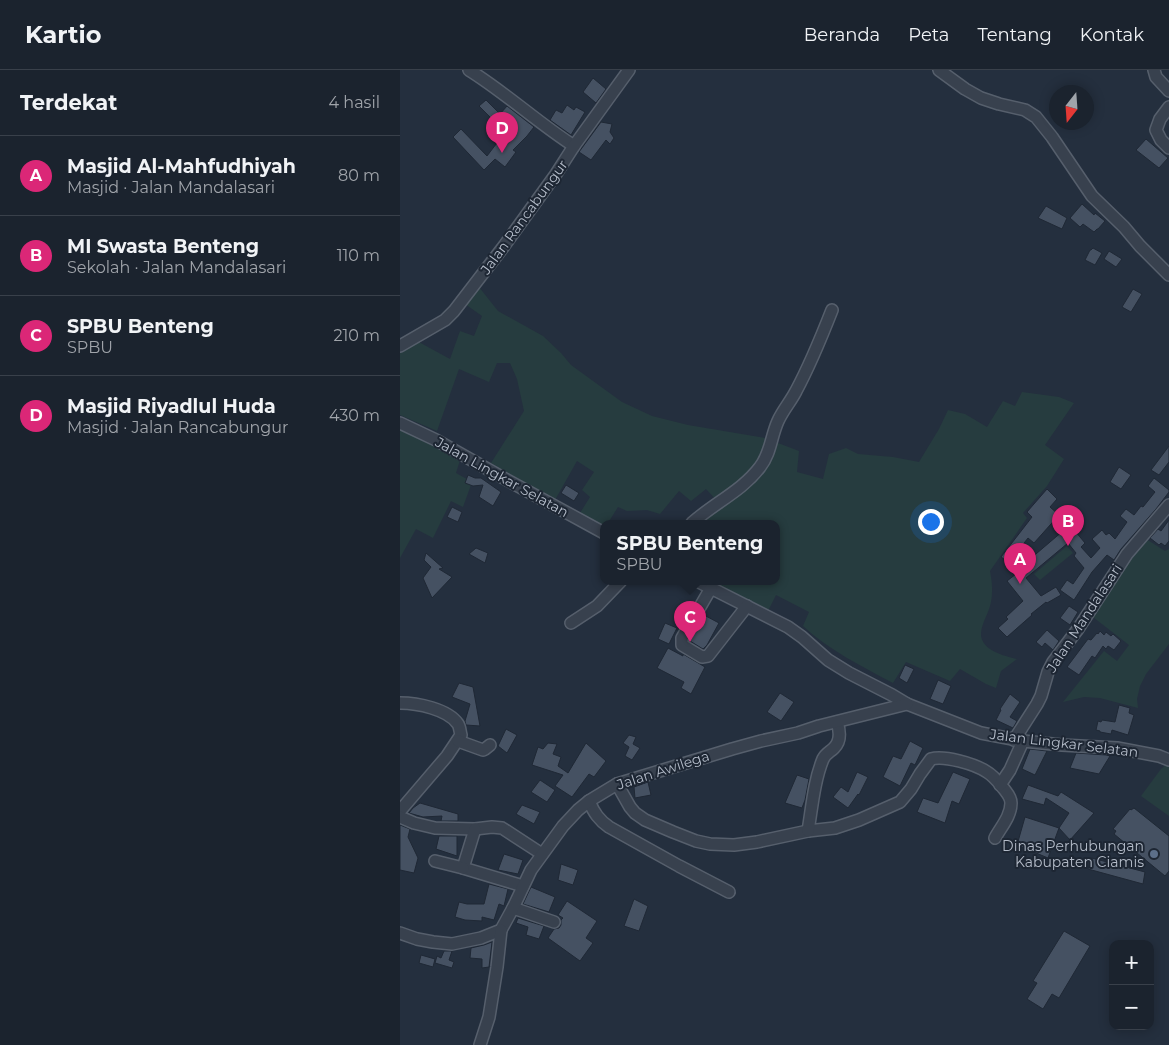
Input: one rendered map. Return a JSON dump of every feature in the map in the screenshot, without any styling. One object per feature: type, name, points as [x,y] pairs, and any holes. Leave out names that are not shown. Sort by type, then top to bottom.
[{"type":"street","points":[[469,70],[574,146]]},
{"type":"street","name":"Jalan Rancabungur","points":[[400,346],[445,320],[454,311],[504,246],[629,70]]},
{"type":"street","points":[[939,70],[981,98],[1025,110],[1036,117],[1052,136],[1092,196],[1169,274]]},
{"type":"street","points":[[1154,70],[1156,77],[1169,91]]},
{"type":"street","points":[[1169,107],[1160,119],[1156,130],[1161,140],[1169,148]]},
{"type":"street","points":[[696,520],[733,493],[760,467],[769,451],[772,436],[779,420],[812,360],[832,310]]},
{"type":"street","name":"Jalan Lingkar Selatan","points":[[400,423],[436,440],[600,531]]},
{"type":"street","name":"Jalan Mandalasari","points":[[1000,785],[1010,770],[1018,740],[1037,704],[1053,662],[1078,629],[1127,554],[1169,505]]},
{"type":"street","points":[[571,623],[596,606],[617,585]]},
{"type":"street","name":"Jalan Lingkar Selatan","points":[[705,585],[788,627],[828,660],[849,673],[907,704],[981,733],[1018,740],[1062,745],[1117,748],[1159,756],[1169,760]]},
{"type":"street","points":[[711,588],[681,642],[682,645],[702,657],[708,656],[747,606]]},
{"type":"street","points":[[400,703],[409,703],[437,710],[450,716],[459,725],[461,735],[447,756],[400,811]]},
{"type":"street","name":"Jalan Awilega","points":[[501,930],[531,870],[563,826],[589,801],[618,784],[732,749],[907,704]]},
{"type":"street","points":[[808,831],[816,782],[823,758],[838,742],[839,729],[837,722]]},
{"type":"street","points":[[458,741],[483,750],[490,745]]},
{"type":"street","points":[[618,784],[635,813],[652,823],[696,841],[710,844],[734,845],[764,841],[808,831],[835,828],[859,820],[900,802],[911,789],[930,759],[936,757],[976,766],[987,772],[1010,797],[1009,814],[995,838]]},
{"type":"street","points":[[589,801],[596,816],[609,827],[729,892]]},
{"type":"street","points":[[400,817],[414,823],[435,828],[502,828],[542,854]]},
{"type":"street","points":[[463,868],[475,829]]},
{"type":"street","points":[[435,861],[523,886]]},
{"type":"street","points":[[513,908],[554,922]]},
{"type":"street","points":[[400,933],[417,939],[452,944],[481,938],[501,930],[489,1017],[480,1045]]},
{"type":"green space","points":[[479,287],[498,311],[543,336],[571,365],[622,402],[652,416],[688,425],[765,438],[799,451],[797,472],[823,479],[829,454],[846,448],[858,454],[893,457],[919,462],[948,410],[965,414],[987,427],[1003,401],[1015,406],[1022,392],[1059,397],[1074,403],[1045,445],[1064,459],[1047,486],[1023,513],[1027,518],[990,571],[992,598],[981,633],[982,639],[984,644],[994,651],[1017,659],[1001,671],[996,688],[960,669],[950,681],[906,662],[893,683],[846,657],[813,635],[803,626],[809,612],[776,595],[768,611],[716,585],[780,585],[780,520],[701,520],[721,505],[706,489],[691,501],[679,491],[660,514],[647,510],[627,511],[618,507],[610,520],[600,520],[600,526],[580,513],[590,497],[582,490],[594,472],[577,461],[555,500],[491,463],[524,411],[517,379],[510,363],[497,363],[489,382],[459,369],[437,431],[400,415],[400,350],[417,341],[450,359],[460,331],[474,336],[482,316],[465,304]]},
{"type":"green space","points":[[400,430],[434,445],[460,460],[456,473],[472,482],[463,507],[451,501],[433,538],[416,529],[400,558]]},
{"type":"green space","points":[[1146,539],[1165,551],[1169,549],[1169,644],[1146,674],[1140,686],[1137,699],[1138,708],[1100,698],[1084,697],[1063,702],[1104,651],[1117,661],[1129,645],[1089,614]]},
{"type":"green space","points":[[1067,546],[1073,553],[1040,580],[1034,574]]},
{"type":"green space","points":[[1166,765],[1169,765],[1169,816],[1141,796]]},
{"type":"building","points":[[593,78],[606,89],[596,103],[583,92]]},
{"type":"building","points":[[486,100],[500,114],[507,106],[534,127],[513,150],[516,152],[505,167],[495,159],[484,170],[453,137],[461,129],[487,156],[503,135],[491,124],[494,121],[479,106]]},
{"type":"building","points":[[567,105],[574,110],[576,107],[585,112],[571,135],[550,120],[556,110],[562,113]]},
{"type":"building","points":[[601,122],[612,124],[610,132],[614,138],[610,144],[606,140],[591,160],[579,152]]},
{"type":"building","points":[[1146,139],[1168,158],[1159,168],[1136,150]]},
{"type":"building","points":[[1082,204],[1094,215],[1095,213],[1105,221],[1094,232],[1083,224],[1080,227],[1070,218]]},
{"type":"building","points":[[1046,206],[1067,218],[1062,229],[1038,218]]},
{"type":"building","points":[[1093,248],[1102,253],[1095,265],[1085,260]]},
{"type":"building","points":[[1109,251],[1122,259],[1116,267],[1104,259]]},
{"type":"building","points":[[1133,289],[1142,294],[1131,312],[1122,307]]},
{"type":"building","points":[[1169,446],[1169,462],[1159,475],[1151,470]]},
{"type":"building","points":[[1119,467],[1131,475],[1121,489],[1110,482]]},
{"type":"building","points":[[468,475],[481,478],[501,492],[493,506],[479,497],[483,485],[473,486],[465,483]]},
{"type":"building","points":[[1154,478],[1169,492],[1114,560],[1107,555],[1092,572],[1074,600],[1060,590],[1067,580],[1073,584],[1084,568],[1074,556],[1076,553],[1068,543],[1026,578],[1041,596],[1056,587],[1061,595],[1046,602],[1007,637],[998,628],[1008,619],[1006,617],[1023,601],[1007,581],[1070,525],[1085,543],[1081,547],[1091,558],[1100,548],[1092,539],[1102,530],[1106,535],[1109,533],[1115,539],[1127,522],[1120,516],[1126,509],[1134,515],[1155,492],[1148,486]]},
{"type":"building","points":[[566,485],[579,493],[574,501],[561,493]]},
{"type":"building","points":[[1047,489],[1057,499],[1050,507],[1059,515],[1034,543],[1028,538],[1008,562],[1001,557],[1032,517],[1027,512]]},
{"type":"building","points":[[452,507],[462,512],[458,522],[447,517]]},
{"type":"building","points":[[1169,520],[1169,541],[1165,546],[1161,543],[1159,545],[1150,538],[1158,529],[1161,531]]},
{"type":"building","points":[[476,548],[488,553],[485,563],[469,554]]},
{"type":"building","points":[[426,553],[443,568],[439,569],[452,577],[432,598],[423,578],[431,567],[424,560]]},
{"type":"building","points":[[1069,606],[1078,612],[1070,625],[1060,618]]},
{"type":"building","points":[[704,615],[719,623],[703,649],[690,641]]},
{"type":"building","points":[[665,623],[677,628],[669,644],[658,639]]},
{"type":"building","points":[[1047,630],[1059,641],[1053,650],[1045,643],[1042,647],[1036,642]]},
{"type":"building","points":[[1100,631],[1104,635],[1106,632],[1111,636],[1113,634],[1121,641],[1114,650],[1108,646],[1106,649],[1103,646],[1095,658],[1092,656],[1079,675],[1067,667],[1088,639],[1091,640]]},
{"type":"building","points":[[668,648],[683,656],[683,654],[705,667],[691,694],[681,688],[684,682],[657,668]]},
{"type":"building","points":[[905,665],[914,669],[907,683],[899,678]]},
{"type":"building","points":[[938,680],[951,686],[943,704],[930,699]]},
{"type":"building","points":[[459,683],[473,687],[480,726],[466,725],[465,721],[470,704],[452,697]]},
{"type":"building","points":[[780,693],[794,702],[781,721],[767,712]]},
{"type":"building","points":[[1010,694],[1020,702],[1010,717],[1017,721],[1013,728],[996,720],[1000,709]]},
{"type":"building","points":[[1119,705],[1130,708],[1129,713],[1134,715],[1128,735],[1112,730],[1111,734],[1096,730],[1098,721],[1115,722]]},
{"type":"building","points":[[506,729],[517,735],[507,753],[498,746]]},
{"type":"building","points":[[629,735],[636,737],[633,744],[640,748],[632,760],[625,756],[629,747],[623,743]]},
{"type":"building","points":[[910,741],[923,748],[915,765],[911,763],[900,786],[883,777],[893,756],[901,759]]},
{"type":"building","points":[[548,743],[557,744],[553,754],[561,757],[558,766],[568,773],[586,743],[606,761],[594,777],[589,774],[572,797],[555,786],[563,775],[532,765],[538,747],[543,749]]},
{"type":"building","points":[[1030,749],[1047,751],[1035,775],[1022,769]]},
{"type":"building","points":[[1076,753],[1110,756],[1099,774],[1070,768]]},
{"type":"building","points":[[857,772],[868,777],[859,795],[848,808],[833,797],[841,787],[848,792]]},
{"type":"building","points":[[953,772],[970,779],[959,804],[952,801],[945,823],[917,812],[923,798],[938,803]]},
{"type":"building","points":[[797,775],[809,779],[802,808],[785,803]]},
{"type":"building","points":[[540,780],[555,790],[547,802],[531,792]]},
{"type":"building","points":[[648,782],[651,795],[635,798],[634,787]]},
{"type":"building","points":[[1028,785],[1058,796],[1061,792],[1094,813],[1070,840],[1059,828],[1069,813],[1046,798],[1044,805],[1022,799]]},
{"type":"building","points":[[420,803],[458,814],[458,821],[441,821],[442,816],[423,817],[409,813]]},
{"type":"building","points":[[522,805],[540,812],[534,824],[516,814]]},
{"type":"building","name":"Dinas Perhubungan Kabupaten Ciamis","points":[[1134,808],[1169,836],[1169,871],[1165,876],[1114,834],[1116,831],[1113,829],[1130,809]]},
{"type":"building","points":[[1025,817],[1059,828],[1048,858],[1017,845]]},
{"type":"building","points":[[400,825],[410,829],[408,837],[418,858],[414,873],[400,870]]},
{"type":"building","points":[[439,836],[457,836],[457,856],[436,849]]},
{"type":"building","points":[[504,854],[523,860],[518,874],[498,870]]},
{"type":"building","points":[[1092,858],[1145,872],[1143,884],[1088,869]]},
{"type":"building","points":[[561,864],[578,870],[573,885],[558,880]]},
{"type":"building","points":[[489,884],[508,889],[504,906],[499,904],[494,920],[482,917],[482,921],[465,920],[455,917],[459,902],[484,904]]},
{"type":"building","points":[[531,887],[555,897],[549,912],[523,904]]},
{"type":"building","points":[[634,899],[648,906],[639,931],[624,926]]},
{"type":"building","points":[[567,901],[597,921],[586,938],[593,943],[580,961],[548,938],[554,929],[559,928],[561,925],[563,918],[558,915]]},
{"type":"building","points":[[518,918],[544,926],[539,939],[526,935],[528,927],[516,923]]},
{"type":"building","points":[[1064,931],[1090,946],[1059,998],[1052,994],[1043,1009],[1027,999],[1037,983],[1033,981]]},
{"type":"building","points":[[492,942],[489,967],[482,968],[482,959],[470,958],[471,948]]},
{"type":"building","points":[[444,951],[452,951],[449,960],[454,962],[452,968],[435,963],[437,956],[441,958]]},
{"type":"building","points":[[421,955],[435,959],[433,967],[419,963]]},
{"type":"place","name":"Masjid Riyadlul Huda","points":[[502,153]]},
{"type":"place","name":"MI Swasta Benteng","points":[[1068,546]]},
{"type":"place","name":"Masjid Al-Mahfudhiyah","points":[[1020,584]]},
{"type":"place","name":"SPBU Benteng","points":[[690,642]]},
{"type":"place","name":"Dinas Perhubungan Kabupaten Ciamis","points":[[1154,854]]}]
